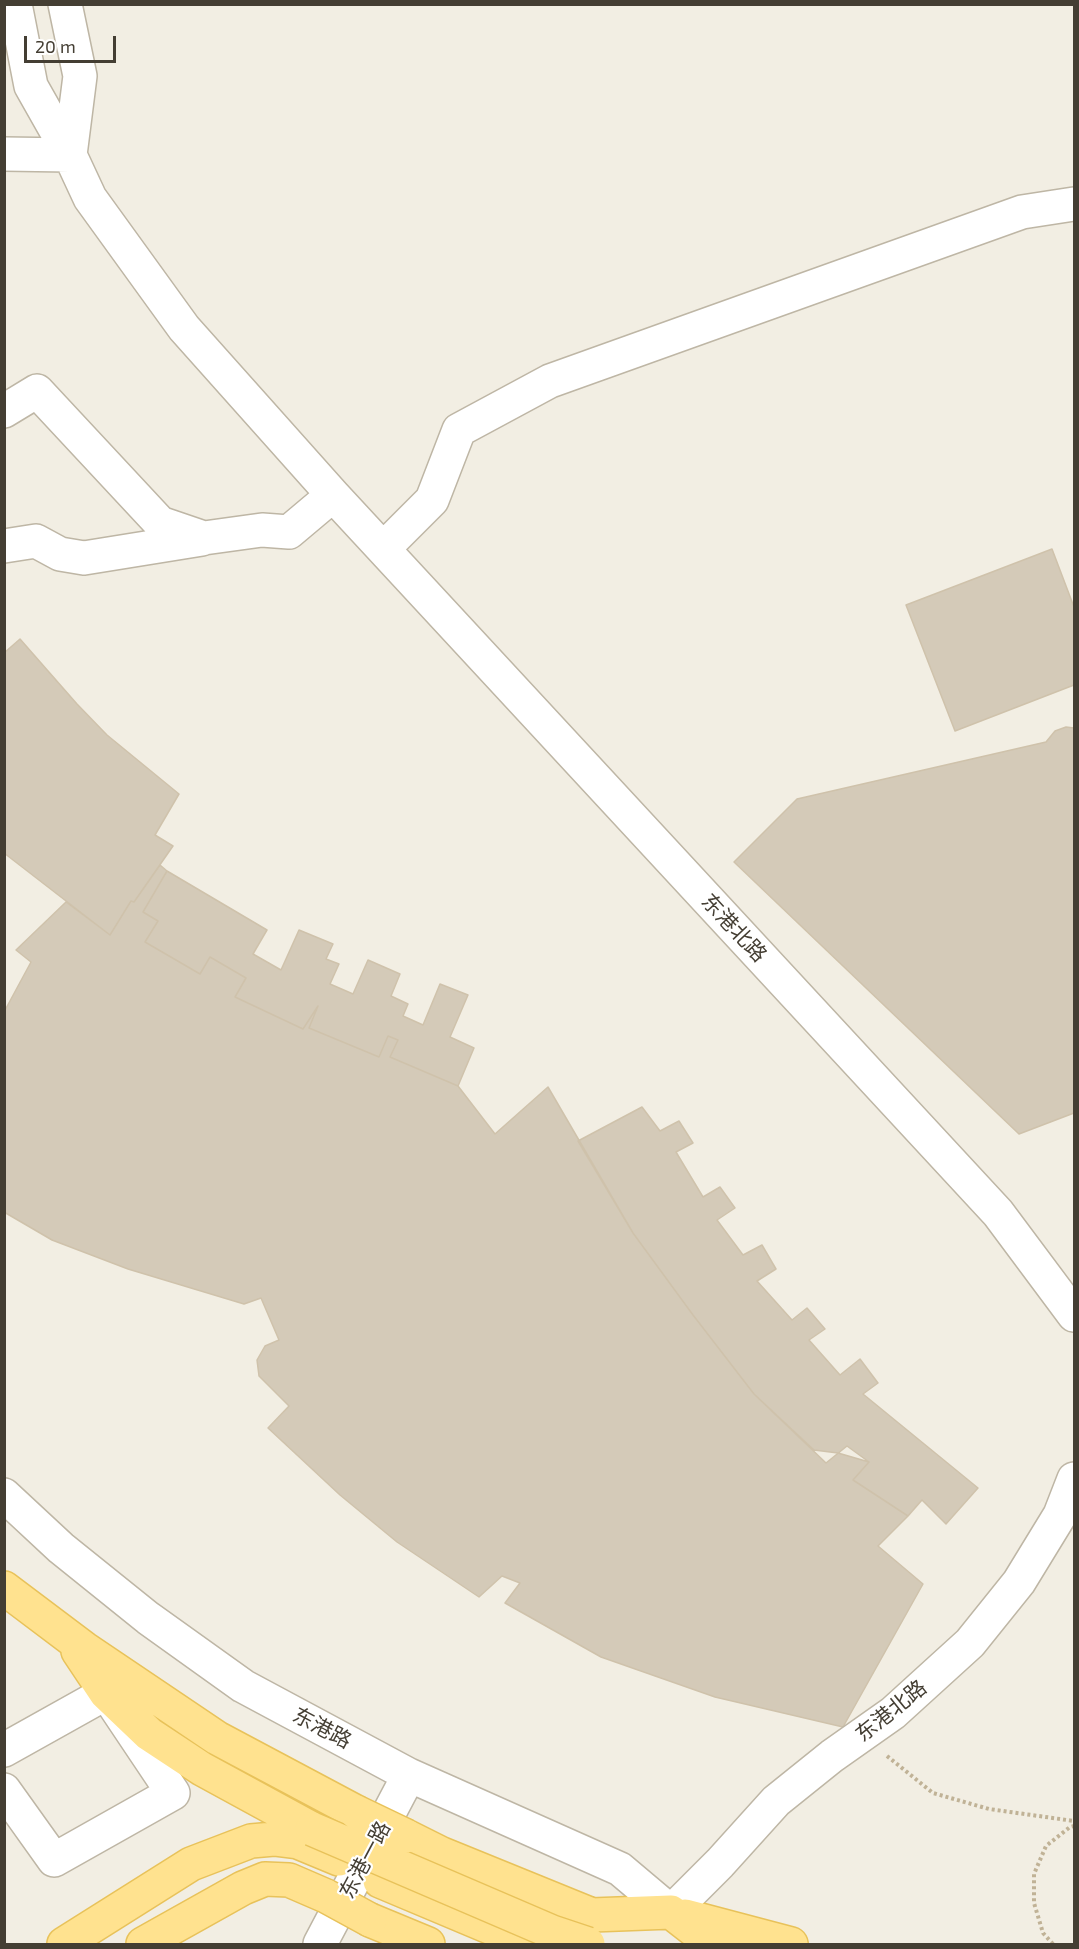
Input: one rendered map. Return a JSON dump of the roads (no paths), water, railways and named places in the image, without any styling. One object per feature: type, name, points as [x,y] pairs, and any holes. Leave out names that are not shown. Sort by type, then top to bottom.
[{"type":"main road","points":[[4,1588],[69,1637],[217,1738],[356,1812],[442,1854],[592,1915],[671,1912],[791,1944]]},
{"type":"main road","points":[[69,1637],[106,1693],[127,1714],[158,1740],[202,1769],[312,1829],[552,1932],[588,1944]]},
{"type":"main road","points":[[64,1944],[191,1864],[251,1841],[274,1839],[298,1842],[339,1859],[380,1881],[530,1944]]},
{"type":"main road","points":[[143,1944],[243,1888],[265,1879],[289,1880],[326,1896],[370,1920],[428,1944]]},
{"type":"main road","points":[[671,1912],[712,1944]]},
{"type":"street","name":"东港北路","points":[[15,4],[31,86],[70,155],[90,198],[183,328],[333,495],[998,1213],[1074,1315]]},
{"type":"street","points":[[4,154],[70,155],[80,76],[65,4]]},
{"type":"street","points":[[383,549],[432,500],[459,430],[550,381],[1022,212],[1074,204]]},
{"type":"street","points":[[4,411],[37,391],[160,523],[204,538]]},
{"type":"street","points":[[4,546],[36,541],[60,554],[84,558],[262,530],[289,532],[333,495]]},
{"type":"street","name":"东港北路","points":[[671,1912],[720,1863],[776,1801],[893,1713],[970,1643],[1019,1582],[1060,1515],[1074,1479]]},
{"type":"street","name":"东港路","points":[[4,1495],[61,1548],[148,1618],[243,1686],[409,1775],[620,1869],[671,1912]]},
{"type":"street","points":[[4,1750],[106,1693],[173,1793],[54,1860],[4,1790]]},
{"type":"street","name":"东港一路","points":[[320,1944],[409,1775]]}]
